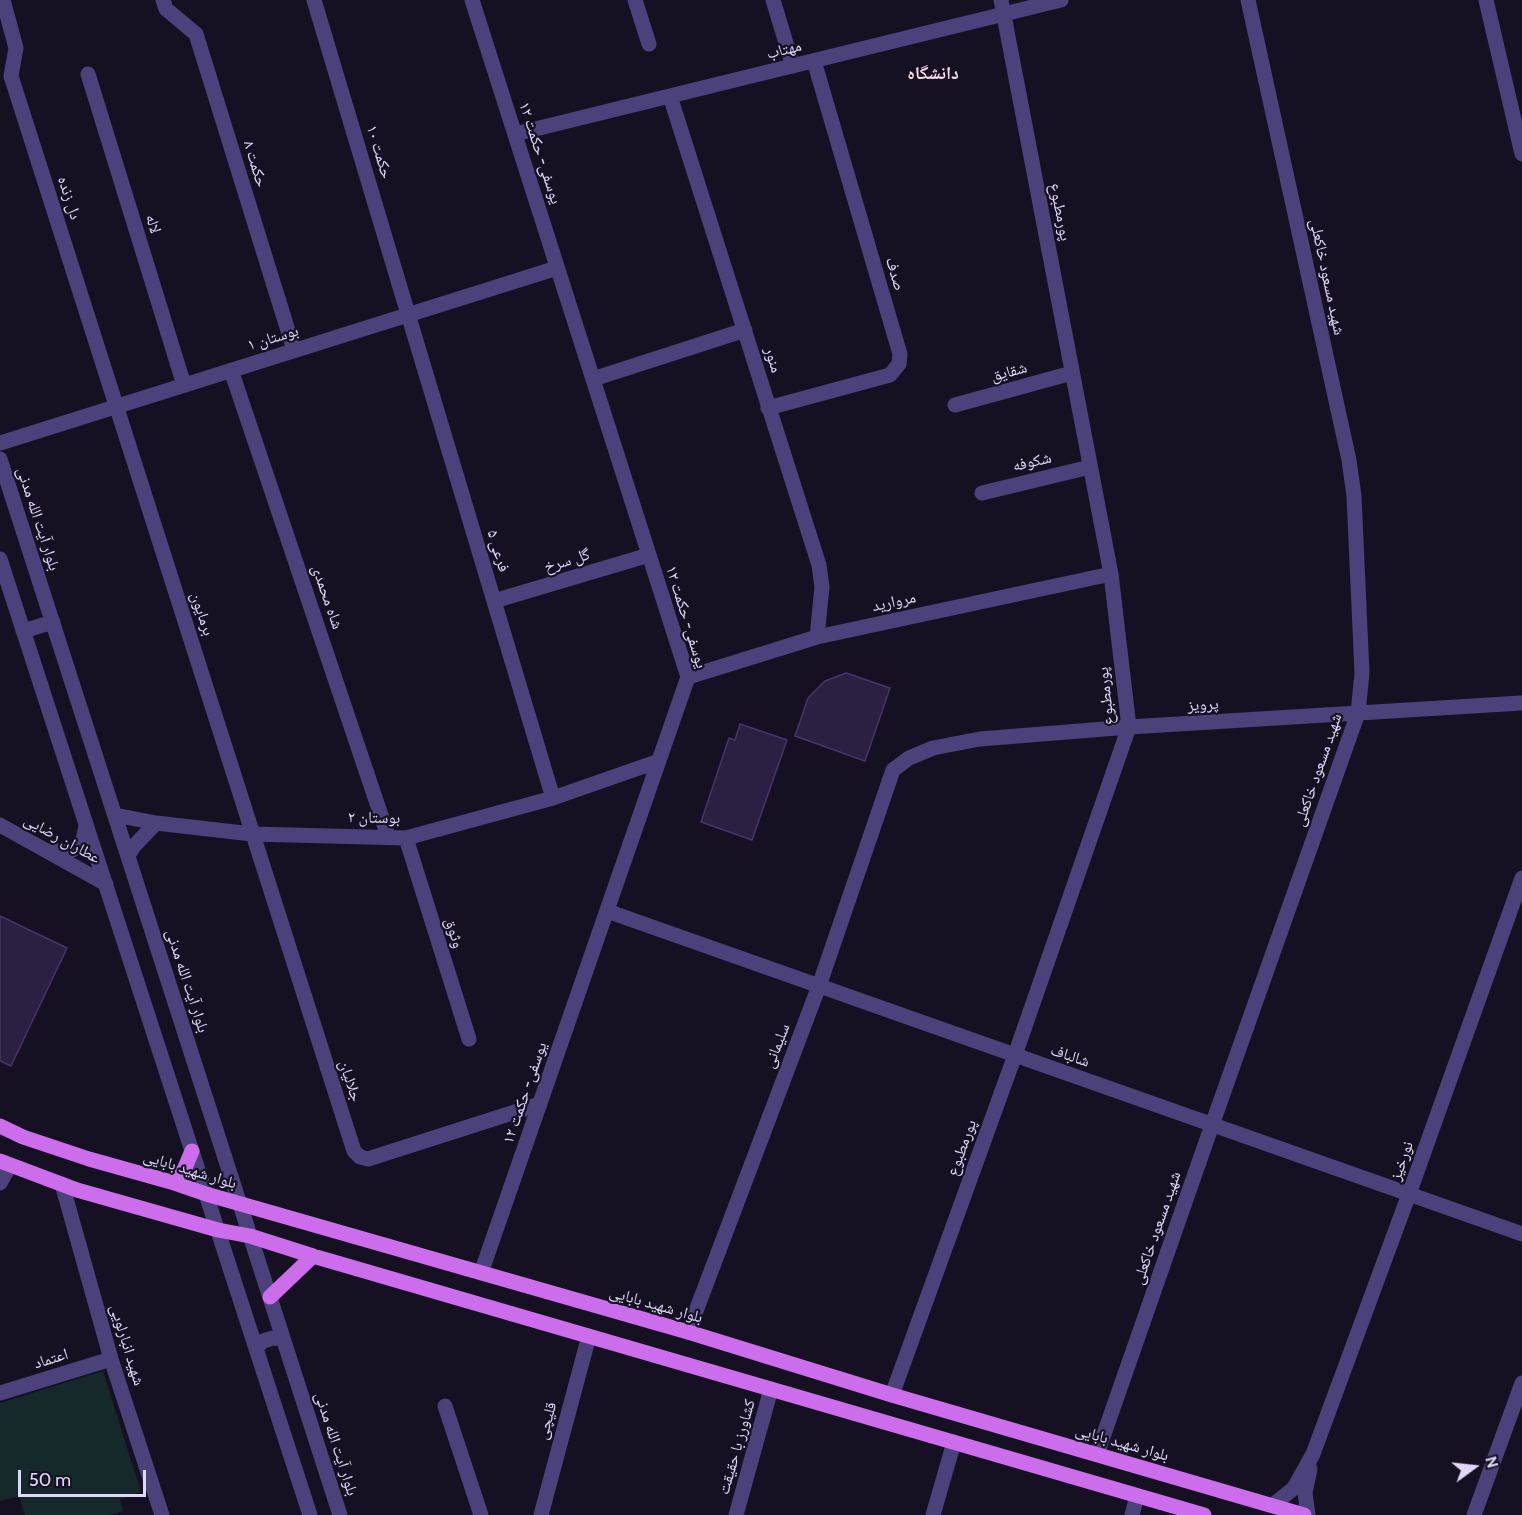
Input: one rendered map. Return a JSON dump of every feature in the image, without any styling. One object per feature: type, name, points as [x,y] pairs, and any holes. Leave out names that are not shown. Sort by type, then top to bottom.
[{"type":"main road","name":"بلوار شهید بابایی","points":[[0,1126],[23,1137],[89,1159],[206,1194],[688,1332],[891,1395],[1306,1515]]},
{"type":"main road","points":[[171,1182],[184,1170],[192,1151]]},
{"type":"main road","points":[[5,1163],[77,1190],[218,1230],[250,1236],[1204,1515]]},
{"type":"main road","points":[[270,1297],[313,1256]]},
{"type":"street","name":"دل زنده","points":[[3,0],[16,48],[11,76],[117,406]]},
{"type":"street","name":"حکمت ۸","points":[[163,0],[166,9],[196,34],[294,350]]},
{"type":"street","name":"یوسفی- حکمت ۱۲","points":[[472,0],[688,677],[481,1273]]},
{"type":"street","points":[[635,0],[650,44]]},
{"type":"street","points":[[773,0],[793,66]]},
{"type":"street","name":"مهتاب","points":[[515,134],[814,61],[1003,7],[1061,0]]},
{"type":"street","name":"شهید مسعود خاکعلی","points":[[1097,1454],[1358,713],[1362,673],[1354,496],[1349,460],[1248,0]]},
{"type":"street","points":[[1486,0],[1522,154]]},
{"type":"street","name":"حکمت ۱۰","points":[[318,1],[409,314]]},
{"type":"street","name":"پورمطبوع","points":[[891,1395],[1015,1055],[1129,727],[1111,574],[1003,7]]},
{"type":"street","name":"صدف","points":[[768,408],[891,375],[899,364],[900,354],[814,61]]},
{"type":"street","name":"لاله","points":[[88,74],[184,385]]},
{"type":"street","name":"منور","points":[[670,96],[819,565],[822,586],[817,638]]},
{"type":"street","name":"بوستان ۱","points":[[0,443],[557,268]]},
{"type":"street","name":"فرعی ۵","points":[[409,314],[553,798]]},
{"type":"street","points":[[593,379],[745,330]]},
{"type":"street","name":"شاه محمدی","points":[[231,370],[388,836]]},
{"type":"street","name":"شقایق","points":[[955,405],[1072,373]]},
{"type":"street","name":"برمایون","points":[[117,406],[252,834]]},
{"type":"street","name":"بلوار آیت الله مدنی","points":[[0,459],[340,1515]]},
{"type":"street","name":"شکوفه","points":[[981,493],[1090,467]]},
{"type":"street","name":"گل سرخ","points":[[495,601],[649,555]]},
{"type":"street","points":[[0,559],[310,1515]]},
{"type":"street","name":"مروارید","points":[[688,677],[817,638],[1111,574]]},
{"type":"street","points":[[23,631],[52,622]]},
{"type":"street","name":"پرویز","points":[[893,770],[909,758],[933,748],[980,739],[1129,727],[1522,703]]},
{"type":"street","name":"بوستان ۲","points":[[115,815],[156,823],[252,834],[406,838],[553,798],[659,761]]},
{"type":"street","name":"سلیمانی","points":[[688,1332],[819,986],[893,770]]},
{"type":"street","points":[[128,855],[156,823]]},
{"type":"street","points":[[45,851],[70,851],[79,847],[86,824]]},
{"type":"street","name":"عطاران رضایی","points":[[0,825],[106,884]]},
{"type":"street","name":"جلالیان","points":[[252,834],[354,1151],[360,1157],[368,1159],[540,1104]]},
{"type":"street","name":"وثوق","points":[[406,838],[469,1039]]},
{"type":"street","name":"نورخیز","points":[[1312,1454],[1409,1194],[1522,878]]},
{"type":"street","name":"شالباف","points":[[607,911],[1522,1234]]},
{"type":"street","points":[[177,1104],[188,1107],[197,1104],[205,1096]]},
{"type":"street","points":[[0,1183],[5,1163]]},
{"type":"street","name":"شهید انبارلویی","points":[[62,1184],[111,1359],[162,1515]]},
{"type":"street","name":"قلیچی","points":[[541,1515],[589,1336]]},
{"type":"street","points":[[256,1348],[263,1341],[273,1338],[284,1339]]},
{"type":"street","name":"اعتماد","points":[[0,1393],[111,1359]]},
{"type":"street","points":[[1474,1515],[1522,1383]]},
{"type":"street","name":"کشاورز با حقیقت","points":[[736,1515],[771,1389]]},
{"type":"street","points":[[445,1406],[481,1515]]},
{"type":"street","points":[[933,1515],[954,1442]]},
{"type":"street","points":[[1273,1505],[1294,1488],[1312,1454]]},
{"type":"street","points":[[1306,1515],[1305,1493],[1312,1454]]},
{"type":"street","points":[[1132,1515],[1137,1496]]},
{"type":"green space","points":[[103,1371],[141,1492],[120,1499],[123,1511],[111,1515],[25,1515],[19,1496],[0,1501],[0,1403]]},
{"type":"building","points":[[846,673],[890,688],[865,761],[795,736],[808,698],[825,681]]},
{"type":"building","points":[[740,724],[787,740],[752,840],[701,822],[729,738],[735,740]]},
{"type":"building","points":[[0,916],[67,948],[11,1066],[0,1061]]},
{"type":"district","name":"دانشگاه","points":[[933,74]]}]
